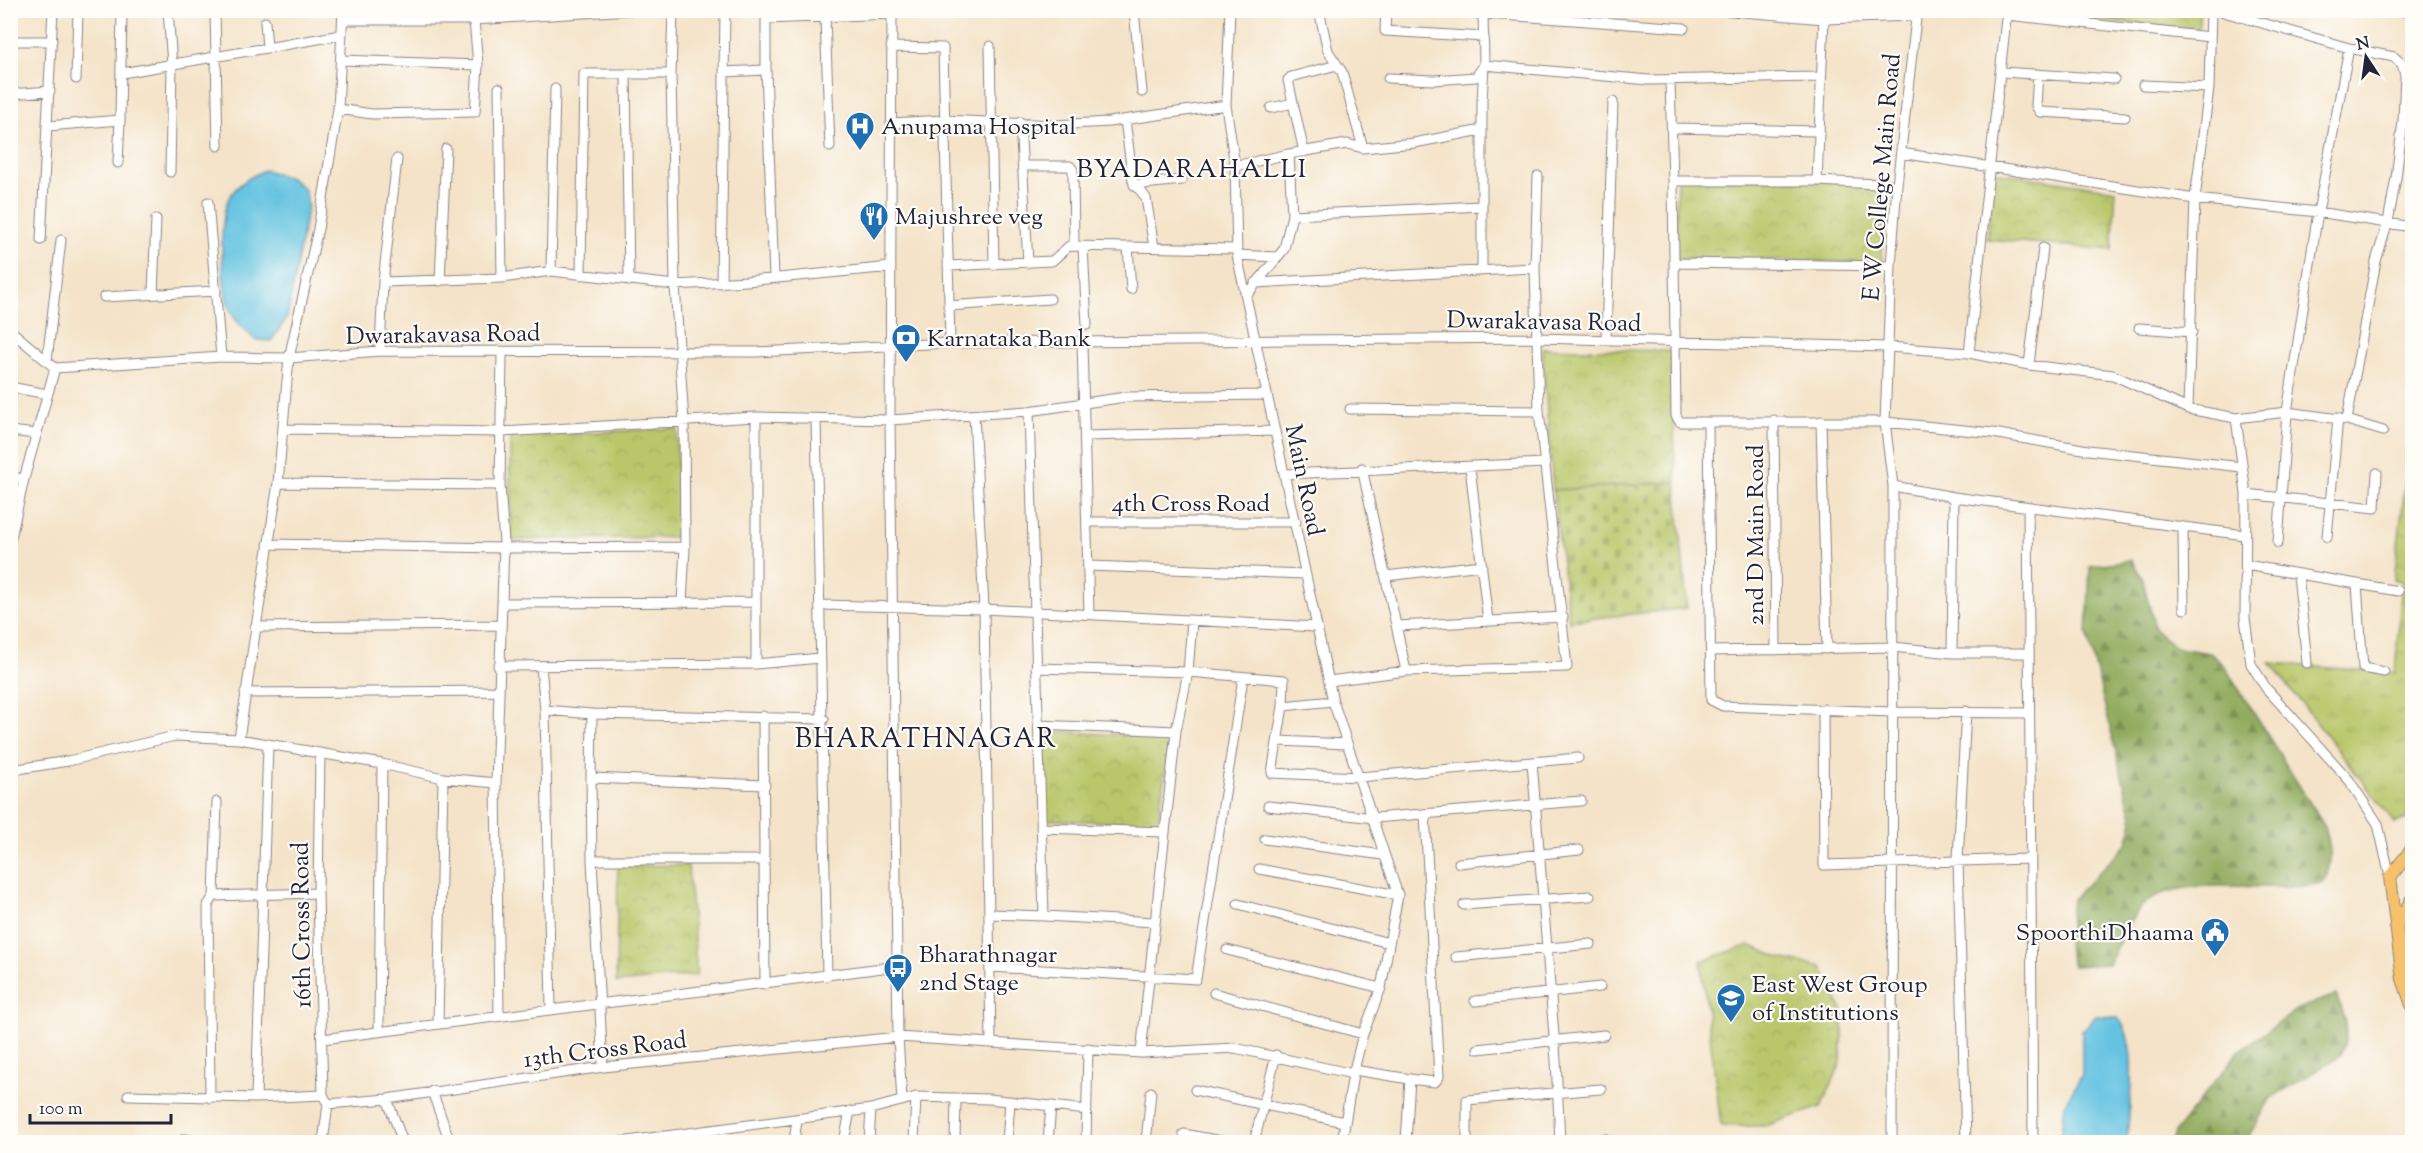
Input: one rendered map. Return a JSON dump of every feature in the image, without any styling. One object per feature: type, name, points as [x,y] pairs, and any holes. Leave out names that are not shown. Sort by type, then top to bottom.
[{"type":"main road","points":[[2411,1000],[2403,979],[2390,877],[2412,849]]},
{"type":"main road","points":[[2396,926],[2412,899]]},
{"type":"street","points":[[41,240],[53,10]]},
{"type":"street","points":[[76,79],[78,10]]},
{"type":"street","points":[[118,163],[123,73],[122,10]]},
{"type":"street","points":[[168,10],[172,64],[170,172]]},
{"type":"street","points":[[215,10],[218,56],[218,146]]},
{"type":"street","points":[[239,739],[278,483],[289,358],[318,229],[338,110],[343,15],[474,20],[630,10]]},
{"type":"street","points":[[673,10],[671,74],[675,285],[684,422],[685,547],[682,603]]},
{"type":"street","points":[[721,283],[725,10]]},
{"type":"street","points":[[1134,10],[1142,92]]},
{"type":"street","name":"Main Road","points":[[1230,10],[1226,105],[1235,166],[1236,252],[1333,701],[1398,895]]},
{"type":"street","points":[[1319,10],[1328,51],[1342,72],[1363,148]]},
{"type":"street","points":[[1386,10],[1385,31],[1484,37]]},
{"type":"street","points":[[1432,10],[1684,28]]},
{"type":"street","points":[[1719,10],[1824,19],[1916,14]]},
{"type":"street","points":[[2188,409],[2195,199],[2209,88],[2211,10]]},
{"type":"street","points":[[2217,10],[2349,48],[2394,57],[2402,64],[2408,81],[2408,122],[2388,222],[2376,261],[2342,419],[2329,503],[2327,537]]},
{"type":"street","points":[[2395,10],[2412,13]]},
{"type":"street","points":[[774,277],[766,15],[825,18],[892,12],[890,420],[898,1037],[902,1101]]},
{"type":"street","points":[[1482,270],[1483,12]]},
{"type":"street","points":[[1969,353],[2007,13],[2210,37]]},
{"type":"street","name":"E W College Main Road","points":[[1892,1143],[1893,486],[1885,422],[1891,266],[1897,185],[1916,14]]},
{"type":"street","points":[[825,18],[830,147]]},
{"type":"street","points":[[1817,181],[1817,131],[1824,19]]},
{"type":"street","points":[[338,110],[372,114],[472,114],[477,110],[478,65],[474,20]]},
{"type":"street","points":[[265,22],[267,48]]},
{"type":"street","points":[[123,73],[341,35]]},
{"type":"street","points":[[15,41],[52,42]]},
{"type":"street","points":[[990,46],[994,265]]},
{"type":"street","points":[[891,47],[943,48],[948,306],[951,343]]},
{"type":"street","points":[[2278,543],[2287,412],[2318,212],[2349,48]]},
{"type":"street","points":[[341,60],[478,65]]},
{"type":"street","points":[[1304,152],[1289,78],[1337,65]]},
{"type":"street","points":[[1388,78],[1434,80],[1476,77],[1484,65]]},
{"type":"street","points":[[1484,65],[1670,80],[1821,77]]},
{"type":"street","points":[[724,72],[766,70]]},
{"type":"street","points":[[2002,72],[2114,79]]},
{"type":"street","points":[[581,275],[583,77],[587,73],[671,74]]},
{"type":"street","points":[[626,74],[629,280]]},
{"type":"street","points":[[2038,74],[2036,106],[2040,112],[2125,117]]},
{"type":"street","points":[[1670,80],[1673,128],[1676,416],[1680,422],[1774,420],[1885,422],[1993,433],[2088,450],[2242,467]]},
{"type":"street","points":[[2143,85],[2209,88]]},
{"type":"street","points":[[500,87],[502,278]]},
{"type":"street","points":[[551,271],[555,89]]},
{"type":"street","points":[[10,115],[11,94],[50,91]]},
{"type":"street","points":[[1606,340],[1613,102]]},
{"type":"street","points":[[1271,108],[1293,103]]},
{"type":"street","points":[[891,123],[945,120],[1054,125],[1125,120],[1226,105]]},
{"type":"street","points":[[48,126],[120,120]]},
{"type":"street","points":[[1125,120],[1134,185],[1146,198],[1154,247]]},
{"type":"street","points":[[1020,122],[1028,262]]},
{"type":"street","points":[[1673,128],[1817,131]]},
{"type":"street","points":[[1235,166],[1347,144],[1363,148],[1414,143],[1482,130]]},
{"type":"street","points":[[441,281],[446,149]]},
{"type":"street","points":[[1901,153],[2195,199],[2318,212],[2412,227]]},
{"type":"street","points":[[1247,295],[1284,249],[1292,215],[1289,154]]},
{"type":"street","points":[[380,351],[383,282],[397,159]]},
{"type":"street","points":[[1023,166],[1070,166],[1073,170],[1087,325]]},
{"type":"street","points":[[1329,681],[1406,671],[1567,667],[1539,411],[1536,268],[1538,176]]},
{"type":"street","points":[[1134,185],[1182,180]]},
{"type":"street","points":[[1673,181],[1817,181],[1897,185]]},
{"type":"street","points":[[208,202],[221,357]]},
{"type":"street","points":[[1292,215],[1482,206]]},
{"type":"street","points":[[153,294],[156,219]]},
{"type":"street","points":[[10,542],[12,526],[47,394],[61,240]]},
{"type":"street","points":[[948,266],[1052,261],[1069,246],[1154,247],[1276,257]]},
{"type":"street","points":[[1128,247],[1131,289]]},
{"type":"street","points":[[2029,365],[2043,248]]},
{"type":"street","points":[[1674,263],[1891,266]]},
{"type":"street","points":[[383,282],[502,278],[551,271],[675,285],[721,283],[891,267]]},
{"type":"street","points":[[1255,283],[1536,268]]},
{"type":"street","points":[[104,297],[216,291]]},
{"type":"street","points":[[948,306],[1050,299]]},
{"type":"street","points":[[2139,328],[2192,332]]},
{"type":"street","points":[[10,330],[51,365]]},
{"type":"street","name":"Dwarakavasa Road","points":[[51,365],[221,357],[289,358],[380,351],[756,352],[891,344],[1082,341],[1255,342],[1537,338],[1888,347],[1969,353],[2029,365],[2113,375],[2188,409],[2236,418],[2287,412],[2342,419],[2382,431]]},
{"type":"street","points":[[1082,341],[1086,404],[1089,614]]},
{"type":"street","points":[[499,1016],[496,783],[498,666],[504,548],[500,485],[502,353]]},
{"type":"street","points":[[10,387],[47,394]]},
{"type":"street","points":[[283,429],[502,432],[756,417],[890,420],[1029,411],[1126,397],[1267,395]]},
{"type":"street","points":[[1350,409],[1539,411]]},
{"type":"street","points":[[1029,411],[1044,916]]},
{"type":"street","points":[[974,415],[984,609],[991,1043]]},
{"type":"street","points":[[756,417],[756,664]]},
{"type":"street","points":[[2236,418],[2246,494],[2245,618],[2252,664],[2266,688],[2349,780],[2378,824],[2390,877]]},
{"type":"street","points":[[816,419],[822,605],[820,658],[824,718],[827,976]]},
{"type":"street","name":"2nd D Main Road","points":[[1774,420],[1776,650]]},
{"type":"street","points":[[1821,421],[1827,649]]},
{"type":"street","points":[[1708,422],[1712,651],[1709,688],[1711,700],[1724,706],[1893,712],[2028,713]]},
{"type":"street","points":[[10,431],[36,434]]},
{"type":"street","points":[[1086,436],[1275,431]]},
{"type":"street","points":[[1285,474],[1362,468],[1470,467],[1545,463]]},
{"type":"street","points":[[1470,467],[1488,621]]},
{"type":"street","points":[[1362,468],[1406,671]]},
{"type":"street","points":[[2246,494],[2375,508],[2377,473]]},
{"type":"street","points":[[10,477],[24,479]]},
{"type":"street","points":[[278,483],[500,485]]},
{"type":"street","points":[[1893,486],[1954,497],[2183,529],[2245,535]]},
{"type":"street","points":[[1952,653],[1954,497]]},
{"type":"street","points":[[2028,507],[2033,1143]]},
{"type":"street","name":"4th Cross Road","points":[[1087,522],[1296,522]]},
{"type":"street","points":[[2183,529],[2184,609]]},
{"type":"street","points":[[268,544],[504,548],[685,547]]},
{"type":"street","points":[[1386,576],[1482,565]]},
{"type":"street","points":[[2246,565],[2398,591]]},
{"type":"street","points":[[1088,566],[1305,574]]},
{"type":"street","points":[[2298,574],[2307,663]]},
{"type":"street","points":[[2357,584],[2363,668],[2384,672]]},
{"type":"street","points":[[502,603],[756,603]]},
{"type":"street","points":[[822,605],[984,609],[1316,627]]},
{"type":"street","points":[[1398,626],[1563,617]]},
{"type":"street","points":[[1141,1053],[1151,975],[1164,832],[1176,732],[1188,672],[1192,621]]},
{"type":"street","points":[[255,627],[500,625]]},
{"type":"street","points":[[1712,651],[1893,647],[1952,653],[2028,653]]},
{"type":"street","points":[[498,666],[756,664],[820,658]]},
{"type":"street","points":[[541,666],[545,710],[550,1010]]},
{"type":"street","points":[[1036,668],[1188,672],[1284,680],[1283,706],[1272,773],[1359,777],[1578,758]]},
{"type":"street","points":[[990,967],[1196,979],[1243,678]]},
{"type":"street","points":[[245,693],[499,691]]},
{"type":"street","points":[[1283,706],[1333,701]]},
{"type":"street","points":[[545,710],[591,714],[824,718]]},
{"type":"street","points":[[1823,710],[1824,865],[2029,859]]},
{"type":"street","points":[[1966,711],[1958,860],[1966,1143]]},
{"type":"street","points":[[591,714],[592,860],[603,1067]]},
{"type":"street","points":[[763,716],[765,984]]},
{"type":"street","points":[[1038,725],[1176,732]]},
{"type":"street","points":[[10,778],[18,769],[68,761],[175,736],[239,739],[268,746],[382,764],[442,778],[496,783]]},
{"type":"street","points":[[1278,741],[1347,744]]},
{"type":"street","points":[[256,1098],[268,746]]},
{"type":"street","name":"16th Cross Road","points":[[320,754],[318,893],[323,1095]]},
{"type":"street","points":[[1532,762],[1551,993],[1560,1143]]},
{"type":"street","points":[[379,1030],[382,764]]},
{"type":"street","points":[[438,1023],[442,778]]},
{"type":"street","points":[[591,778],[765,785]]},
{"type":"street","points":[[1268,806],[1374,818],[1581,801]]},
{"type":"street","points":[[210,1098],[208,905],[214,897],[217,802]]},
{"type":"street","name":"13th Cross Road","points":[[328,1104],[387,1099],[603,1067],[898,1037],[1141,1053],[1223,1048],[1276,1055],[1353,1072],[1435,1082],[1439,1077],[1425,814]]},
{"type":"street","points":[[1041,828],[1164,832]]},
{"type":"street","points":[[1265,838],[1383,855]]},
{"type":"street","points":[[1459,862],[1579,850]]},
{"type":"street","points":[[592,860],[765,860]]},
{"type":"street","points":[[1259,869],[1398,895],[1381,988],[1363,1034],[1353,1072],[1342,1143]]},
{"type":"street","points":[[214,897],[318,893]]},
{"type":"street","points":[[1464,905],[1590,896]]},
{"type":"street","points":[[1238,904],[1389,943]]},
{"type":"street","points":[[990,914],[1155,922]]},
{"type":"street","points":[[1456,957],[1591,944]]},
{"type":"street","points":[[1227,950],[1381,988]]},
{"type":"street","points":[[322,1039],[898,966]]},
{"type":"street","points":[[1475,1002],[1600,987]]},
{"type":"street","points":[[1214,993],[1363,1034]]},
{"type":"street","points":[[1478,1049],[1604,1035]]},
{"type":"street","points":[[1086,1143],[1088,1048]]},
{"type":"street","points":[[1254,1143],[1276,1055]]},
{"type":"street","points":[[1406,1143],[1410,1079]]},
{"type":"street","points":[[1467,1143],[1467,1100],[1601,1089]]},
{"type":"street","points":[[1195,1090],[1344,1122]]},
{"type":"street","points":[[432,1092],[450,1143]]},
{"type":"street","points":[[1146,1143],[1151,1092]]},
{"type":"street","points":[[128,1095],[210,1098],[323,1095],[328,1104],[323,1143]]},
{"type":"street","points":[[914,1143],[916,1097]]},
{"type":"street","points":[[623,1142],[871,1109],[916,1097],[1010,1101],[1087,1110]]},
{"type":"street","points":[[955,1143],[956,1098]]},
{"type":"street","points":[[387,1099],[403,1143]]},
{"type":"street","points":[[1007,1143],[1010,1101]]},
{"type":"street","points":[[1048,1143],[1051,1106]]},
{"type":"street","points":[[868,1143],[871,1109]]},
{"type":"street","points":[[844,1143],[850,1111]]},
{"type":"street","points":[[794,1143],[797,1120]]},
{"type":"street","points":[[1185,1134],[1226,1143]]},
{"type":"street","points":[[184,1139],[210,1143]]},
{"type":"street","points":[[1576,1143],[1606,1139]]},
{"type":"green space","points":[[2007,10],[2200,11],[2198,29],[2006,13]]},
{"type":"green space","points":[[1994,172],[2116,190],[2112,250],[1987,239]]},
{"type":"green space","points":[[1677,177],[1885,182],[1882,263],[1675,258]]},
{"type":"green space","points":[[1542,348],[1671,351],[1676,482],[1553,490]]},
{"type":"green space","points":[[2412,425],[2412,745],[2407,819],[2395,823],[2270,663],[2395,673],[2402,582],[2394,579]]},
{"type":"green space","points":[[677,428],[678,537],[510,540],[510,437]]},
{"type":"green space","points":[[1676,482],[1687,608],[1569,621],[1553,490]]},
{"type":"green space","points":[[2131,560],[2142,577],[2155,628],[2161,636],[2177,648],[2210,653],[2225,667],[2325,827],[2330,848],[2330,861],[2324,882],[2304,886],[2204,886],[2160,895],[2138,910],[2108,964],[2073,966],[2067,945],[2072,899],[2127,844],[2133,821],[2087,633],[2090,566]]},
{"type":"green space","points":[[1044,731],[1170,737],[1158,823],[1045,820]]},
{"type":"green space","points":[[688,865],[697,975],[616,983],[618,866]]},
{"type":"green space","points":[[1749,945],[1780,958],[1822,967],[1844,1014],[1841,1063],[1821,1107],[1765,1126],[1721,1126],[1701,961]]},
{"type":"green space","points":[[2336,995],[2346,1027],[2342,1050],[2337,1058],[2271,1098],[2246,1142],[2171,1142],[2174,1133],[2239,1051],[2300,1008]]},
{"type":"water","points":[[265,170],[290,178],[304,188],[308,204],[287,318],[271,341],[255,340],[233,316],[225,288],[222,255],[223,222],[229,198],[245,181]]},
{"type":"water","points":[[2096,1016],[2117,1017],[2129,1042],[2131,1076],[2127,1142],[2059,1142],[2066,1101],[2082,1075],[2082,1031]]},
{"type":"place","name":"Anupama Hospital","points":[[860,152]]},
{"type":"place","name":"Majushree veg","points":[[874,242]]},
{"type":"place","name":"Karnataka Bank","points":[[906,364]]},
{"type":"place","name":"SpoorthiDhaama","points":[[2215,958]]},
{"type":"place","name":"Bharathnagar 2nd Stage","points":[[898,994]]},
{"type":"place","name":"East West Group of Institutions","points":[[1731,1024]]},
{"type":"district","name":"BYADARAHALLI","points":[[1192,168]]},
{"type":"district","name":"BHARATHNAGAR","points":[[926,738]]}]
